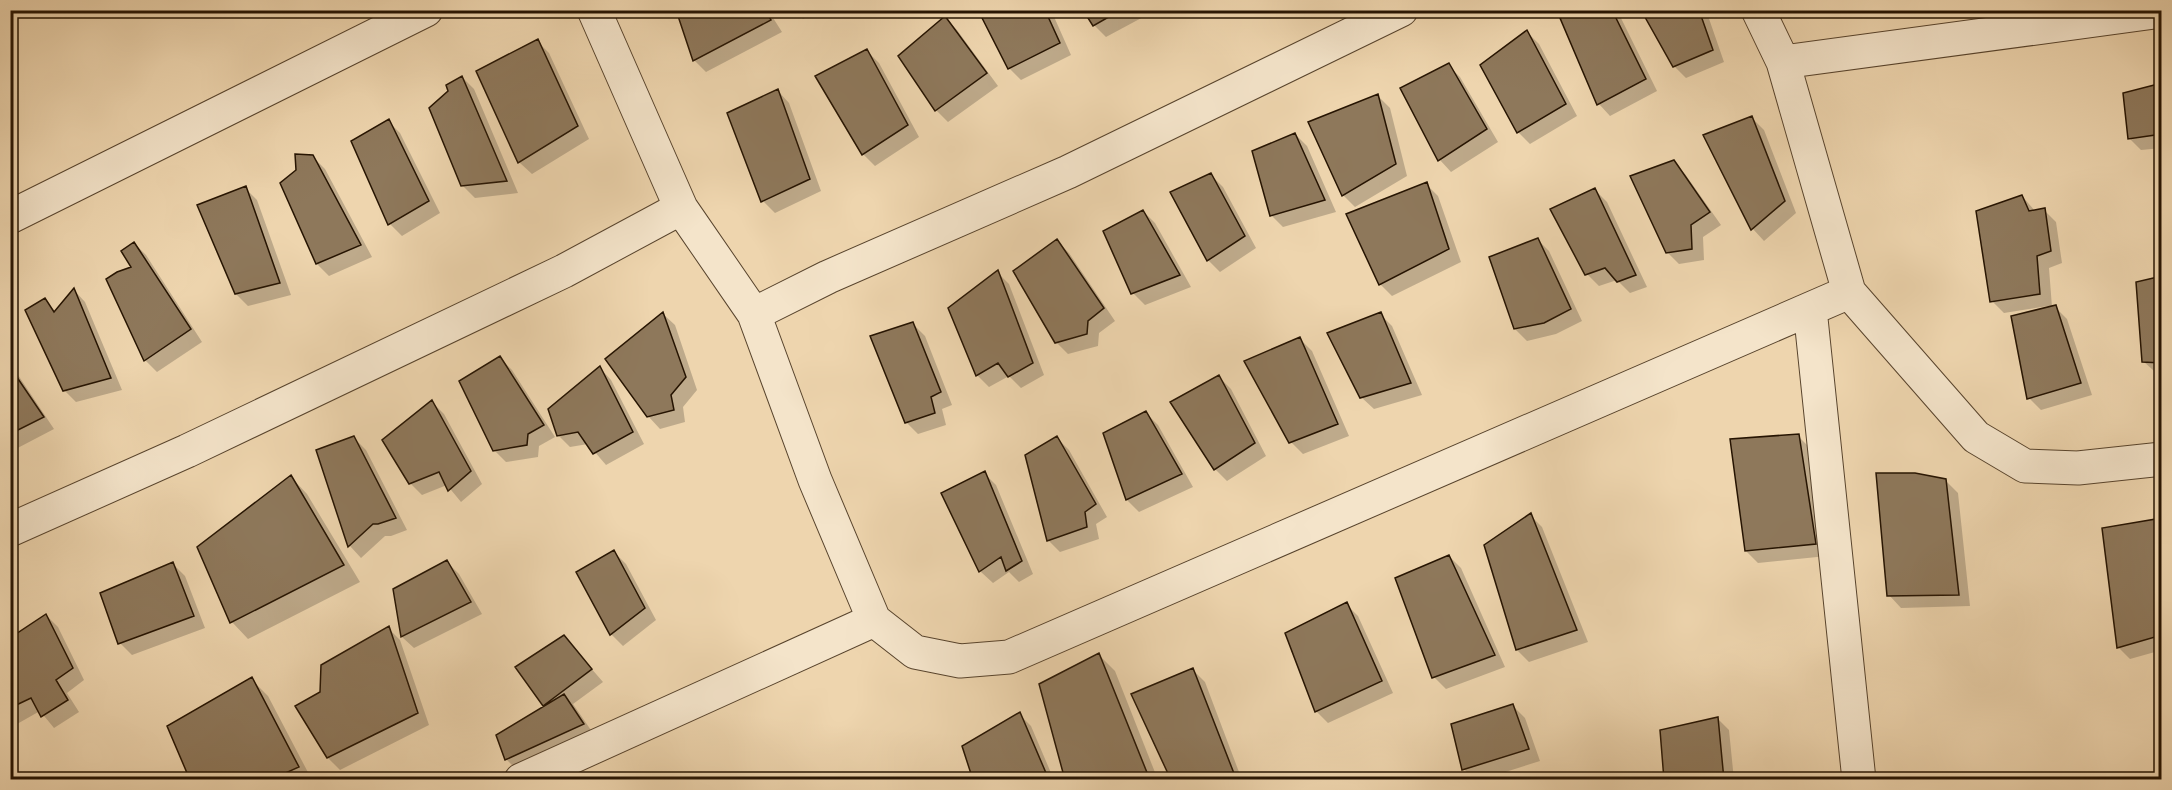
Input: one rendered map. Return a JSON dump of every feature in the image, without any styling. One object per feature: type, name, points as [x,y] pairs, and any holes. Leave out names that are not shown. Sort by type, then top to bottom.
[{"type":"street","points":[[10,217],[426,10]]},
{"type":"street","points":[[594,10],[681,208],[754,314],[815,480],[874,621],[915,652],[960,661],[1009,657],[1849,292]]},
{"type":"street","points":[[754,314],[828,277],[1068,172],[1401,10]]},
{"type":"street","points":[[1758,10],[1784,62],[1849,292],[1976,437],[2025,466],[2078,468],[2162,459]]},
{"type":"street","points":[[1784,62],[2162,10]]},
{"type":"street","points":[[10,530],[187,451],[564,271],[681,208]]},
{"type":"street","points":[[1810,309],[1859,780]]},
{"type":"street","points":[[520,780],[874,621]]},
{"type":"building","points":[[676,10],[765,10],[771,20],[693,61]]},
{"type":"building","points":[[978,10],[1045,10],[1060,43],[1008,69]]},
{"type":"building","points":[[1083,10],[1121,10],[1093,26]]},
{"type":"building","points":[[1577,10],[1612,10],[1646,79],[1597,105],[1560,18]]},
{"type":"building","points":[[1641,10],[1699,10],[1713,50],[1673,67]]},
{"type":"building","points":[[945,16],[987,73],[935,111],[898,56]]},
{"type":"building","points":[[1527,30],[1566,104],[1517,133],[1480,65]]},
{"type":"building","points":[[538,39],[578,126],[518,163],[476,71]]},
{"type":"building","points":[[867,49],[908,125],[862,155],[815,76]]},
{"type":"building","points":[[1449,63],[1487,129],[1438,161],[1400,88]]},
{"type":"building","points":[[462,76],[507,181],[461,186],[429,108],[448,91],[446,85]]},
{"type":"building","points":[[2162,83],[2162,134],[2128,139],[2123,93]]},
{"type":"building","points":[[778,89],[810,179],[761,202],[727,113]]},
{"type":"building","points":[[1378,94],[1396,164],[1342,196],[1308,122]]},
{"type":"building","points":[[1752,116],[1785,201],[1751,230],[1703,135]]},
{"type":"building","points":[[389,119],[429,201],[388,225],[351,141]]},
{"type":"building","points":[[1295,133],[1325,200],[1270,216],[1252,151]]},
{"type":"building","points":[[295,154],[313,155],[361,245],[316,264],[280,183],[296,170]]},
{"type":"building","points":[[1674,160],[1710,212],[1691,225],[1692,249],[1666,253],[1630,176]]},
{"type":"building","points":[[1211,173],[1245,236],[1207,261],[1170,192]]},
{"type":"building","points":[[1427,182],[1449,249],[1379,285],[1346,214]]},
{"type":"building","points":[[246,186],[280,283],[235,294],[197,205]]},
{"type":"building","points":[[1595,188],[1636,275],[1617,282],[1605,268],[1585,275],[1550,209]]},
{"type":"building","points":[[2022,195],[2029,211],[2045,208],[2051,251],[2037,256],[2040,294],[1990,302],[1976,211]]},
{"type":"building","points":[[1143,210],[1180,275],[1131,294],[1103,231]]},
{"type":"building","points":[[1538,238],[1571,309],[1544,323],[1514,329],[1489,257]]},
{"type":"building","points":[[1057,239],[1104,308],[1088,321],[1087,334],[1055,343],[1013,271]]},
{"type":"building","points":[[134,242],[191,329],[144,361],[106,279],[131,267],[121,251]]},
{"type":"building","points":[[998,270],[1033,363],[1008,377],[998,363],[976,376],[948,308]]},
{"type":"building","points":[[2162,276],[2162,363],[2142,362],[2136,282]]},
{"type":"building","points":[[74,288],[111,378],[63,391],[25,310],[45,298],[54,312]]},
{"type":"building","points":[[2056,305],[2081,383],[2027,399],[2011,316]]},
{"type":"building","points":[[663,312],[686,377],[671,395],[674,410],[647,417],[605,359]]},
{"type":"building","points":[[1381,312],[1411,383],[1360,398],[1327,333]]},
{"type":"building","points":[[913,322],[941,392],[931,397],[935,413],[905,423],[870,336]]},
{"type":"building","points":[[1300,337],[1338,424],[1289,443],[1244,361]]},
{"type":"building","points":[[500,356],[544,425],[528,434],[527,445],[493,451],[459,381]]},
{"type":"building","points":[[600,366],[633,432],[593,454],[578,432],[557,436],[548,409]]},
{"type":"building","points":[[10,367],[44,417],[10,434]]},
{"type":"building","points":[[1219,375],[1255,443],[1214,470],[1170,402]]},
{"type":"building","points":[[432,400],[471,471],[448,491],[439,472],[409,484],[382,440]]},
{"type":"building","points":[[1146,411],[1182,474],[1126,500],[1103,433]]},
{"type":"building","points":[[1799,434],[1816,544],[1745,551],[1730,439]]},
{"type":"building","points":[[354,436],[396,518],[373,524],[348,547],[316,450]]},
{"type":"building","points":[[1057,436],[1096,504],[1085,512],[1087,527],[1047,541],[1025,455]]},
{"type":"building","points":[[985,471],[1022,561],[1006,571],[1001,557],[979,572],[941,493]]},
{"type":"building","points":[[1876,473],[1915,473],[1946,479],[1959,595],[1887,596]]},
{"type":"building","points":[[291,475],[344,565],[230,623],[197,547]]},
{"type":"building","points":[[1531,513],[1577,630],[1516,650],[1484,545]]},
{"type":"building","points":[[2162,518],[2162,635],[2117,648],[2102,528]]},
{"type":"building","points":[[614,550],[645,608],[610,635],[576,572]]},
{"type":"building","points":[[1449,555],[1495,655],[1432,678],[1395,578]]},
{"type":"building","points":[[447,560],[471,602],[401,637],[393,589]]},
{"type":"building","points":[[173,562],[194,616],[118,644],[100,593]]},
{"type":"building","points":[[1347,602],[1382,681],[1315,712],[1285,633]]},
{"type":"building","points":[[46,614],[73,668],[56,680],[68,700],[41,717],[31,698],[10,708],[10,638]]},
{"type":"building","points":[[389,626],[418,713],[327,758],[295,706],[320,692],[321,665]]},
{"type":"building","points":[[564,635],[592,669],[543,706],[515,667]]},
{"type":"building","points":[[1099,653],[1150,780],[1065,780],[1039,684]]},
{"type":"building","points":[[1193,668],[1235,776],[1229,780],[1171,780],[1131,694]]},
{"type":"building","points":[[252,677],[299,767],[270,780],[190,780],[167,726]]},
{"type":"building","points":[[564,694],[584,724],[505,760],[496,735]]},
{"type":"building","points":[[1513,704],[1529,749],[1462,770],[1451,724]]},
{"type":"building","points":[[1020,712],[1049,780],[973,780],[962,746]]},
{"type":"building","points":[[1718,717],[1724,780],[1664,780],[1660,730]]}]
